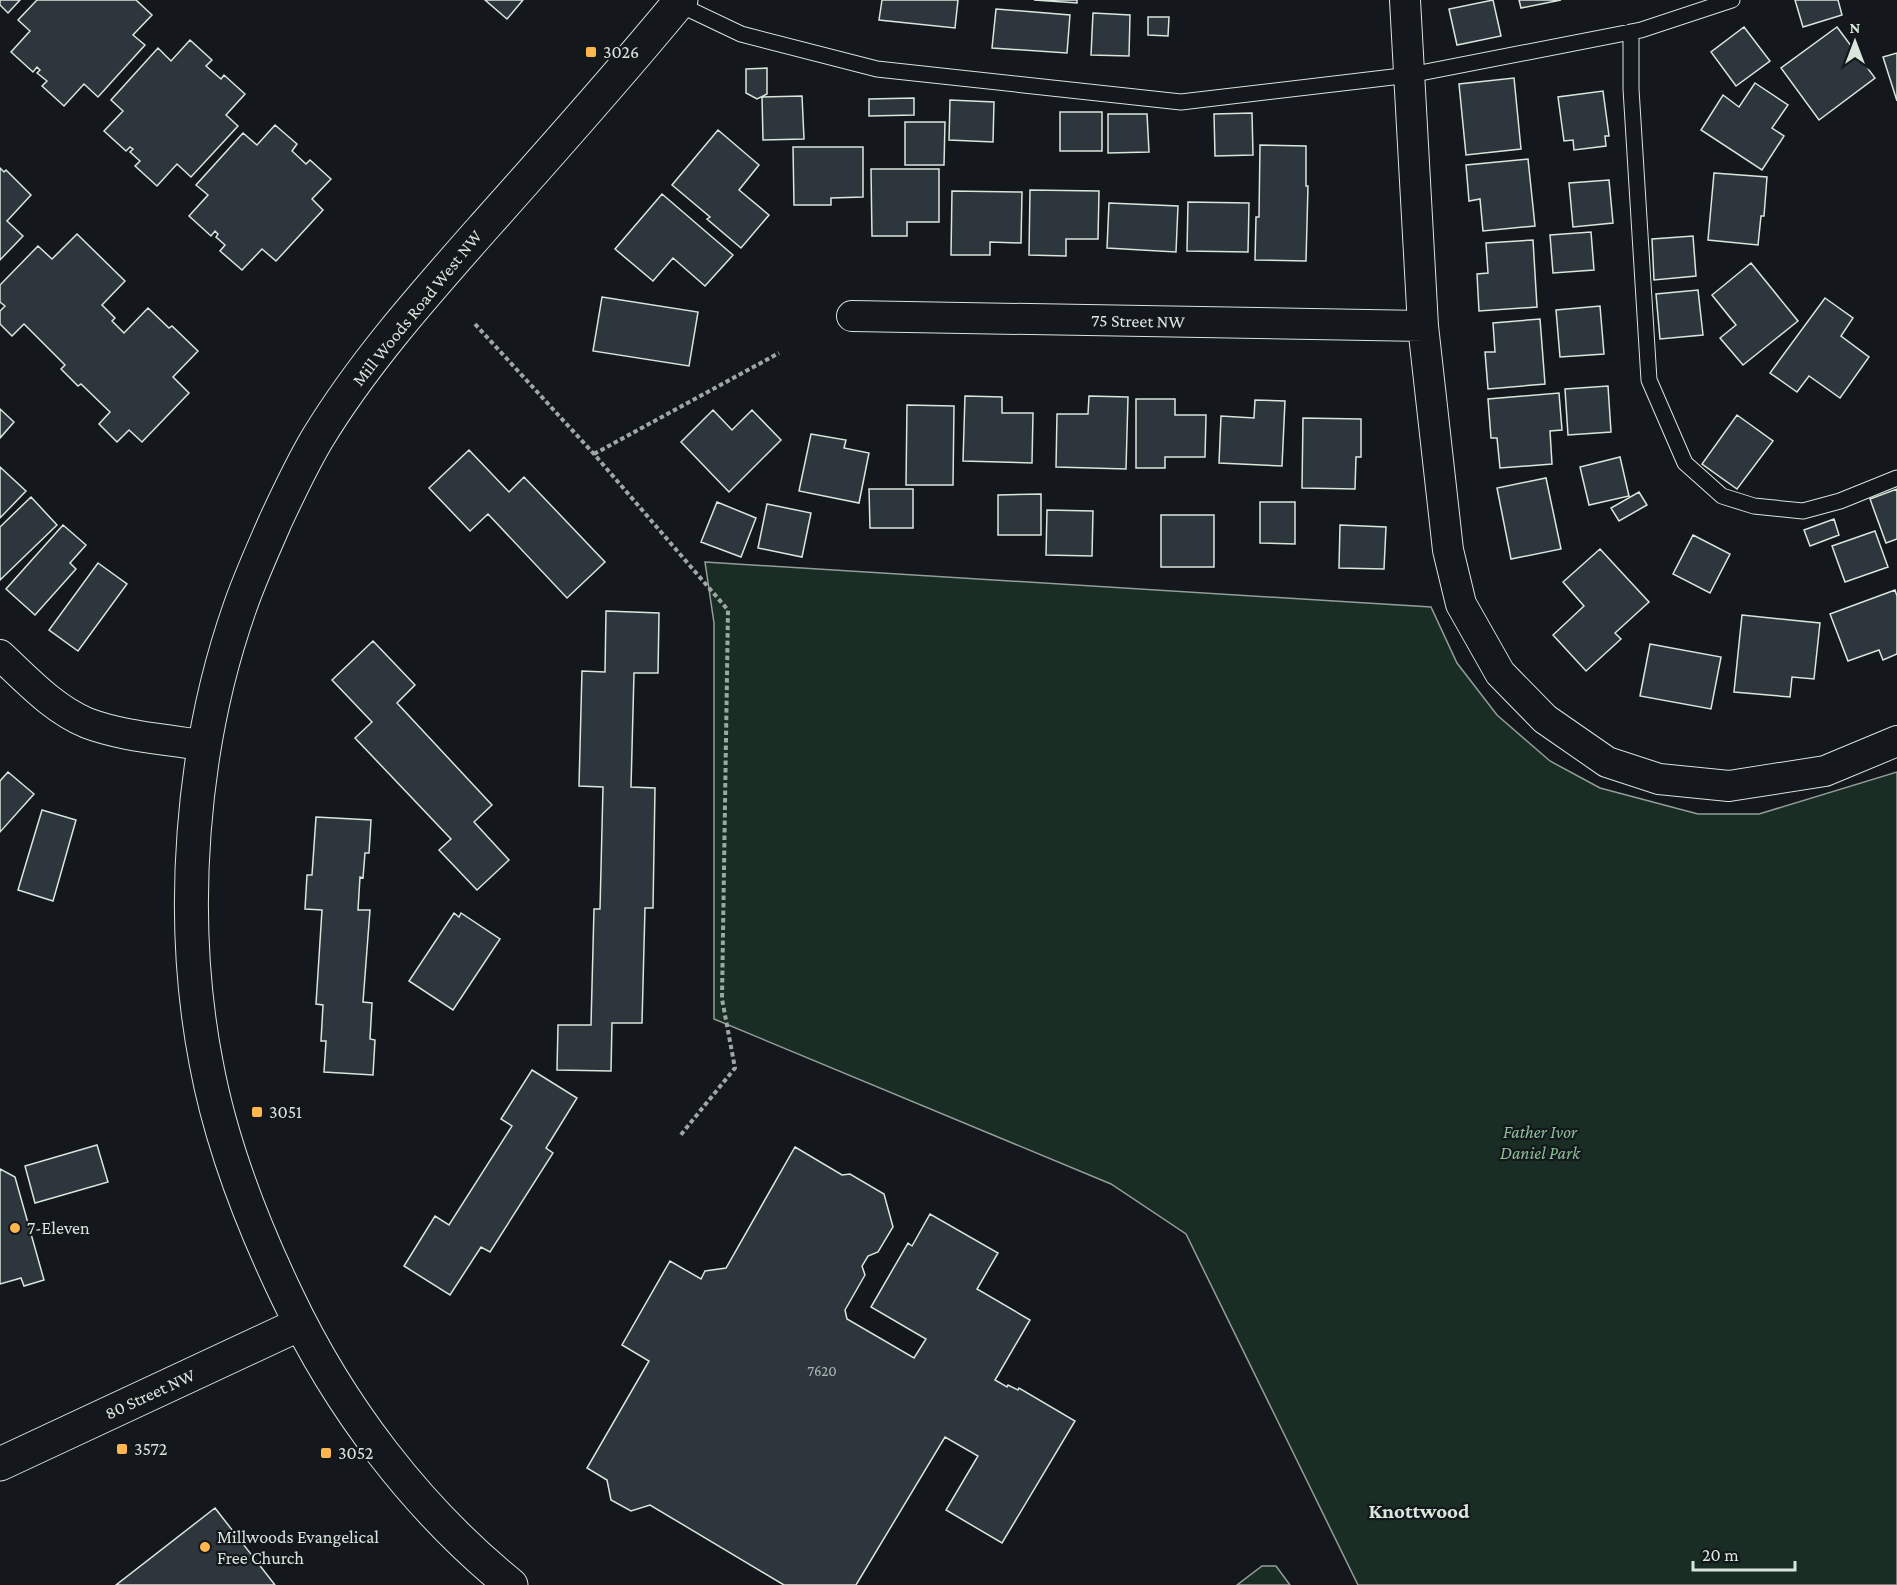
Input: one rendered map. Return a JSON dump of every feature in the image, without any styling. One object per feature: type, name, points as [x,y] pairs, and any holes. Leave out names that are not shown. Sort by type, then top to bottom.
[{"type":"street","points":[[1405,0],[1423,326],[1448,550],[1461,604],[1500,673],[1545,719],[1607,762],[1659,778],[1729,786],[1825,771],[1897,741]]},
{"type":"street","name":"Mill Woods Road West NW","points":[[511,1585],[455,1536],[386,1456],[353,1413],[322,1366],[258,1235],[241,1192],[220,1121],[204,1054],[191,922],[195,816],[205,746],[221,670],[239,610],[251,576],[294,480],[317,439],[391,334],[680,2]]},
{"type":"street","name":"75 Street NW","points":[[852,316],[1423,326]]},
{"type":"street","points":[[0,655],[49,699],[86,722],[109,730],[205,746]]},
{"type":"street","name":"80 Street NW","points":[[0,1464],[300,1323]]},
{"type":"lane","points":[[680,2],[741,34],[877,69],[1181,102],[1410,75],[1631,32],[1732,0]]},
{"type":"lane","points":[[1631,32],[1631,89],[1649,380],[1685,463],[1722,496],[1754,506],[1803,512],[1840,501],[1897,478]]},
{"type":"path","points":[[475,324],[594,454],[728,610],[722,999],[735,1068],[679,1137]]},
{"type":"path","points":[[594,454],[779,353]]},
{"type":"green space","name":"Father Ivor Daniel Park","points":[[705,562],[1431,607],[1457,663],[1497,715],[1550,761],[1600,788],[1698,814],[1759,814],[1897,772],[1897,1585],[1358,1585],[1186,1234],[1111,1184],[714,1019],[714,623]]},
{"type":"green space","points":[[1262,1566],[1276,1566],[1290,1585],[1237,1585]]},
{"type":"building","points":[[0,0],[20,0],[8,13],[0,5]]},
{"type":"building","points":[[37,0],[136,0],[152,15],[133,35],[145,45],[98,97],[84,84],[64,106],[42,86],[47,81],[37,73],[40,70],[37,67],[33,72],[11,52],[30,31],[18,20]]},
{"type":"building","points":[[485,0],[523,0],[507,19]]},
{"type":"building","points":[[882,0],[958,0],[955,28],[879,20]]},
{"type":"building","points":[[1034,0],[1077,0],[1077,3]]},
{"type":"building","points":[[1493,0],[1501,36],[1457,45],[1449,9]]},
{"type":"building","points":[[1519,0],[1561,0],[1521,8]]},
{"type":"building","points":[[1795,0],[1838,0],[1842,15],[1803,27]]},
{"type":"building","points":[[996,9],[1070,15],[1067,53],[992,48]]},
{"type":"building","points":[[1093,13],[1130,15],[1129,56],[1091,55]]},
{"type":"building","points":[[1148,17],[1169,17],[1168,36],[1148,35]]},
{"type":"building","points":[[1744,27],[1770,61],[1736,86],[1711,52]]},
{"type":"building","points":[[1837,27],[1875,78],[1819,120],[1781,68]]},
{"type":"building","points":[[190,40],[212,60],[206,66],[221,79],[224,75],[245,94],[226,115],[238,126],[191,177],[177,164],[157,186],[135,166],[140,161],[130,152],[133,149],[130,147],[126,151],[104,131],[123,111],[111,100],[158,48],[171,61]]},
{"type":"building","points":[[1897,53],[1897,101],[1883,57]]},
{"type":"building","points":[[767,68],[767,94],[757,99],[746,93],[746,69]]},
{"type":"building","points":[[1514,78],[1521,149],[1466,155],[1459,84]]},
{"type":"building","points":[[1755,83],[1788,105],[1772,128],[1784,136],[1762,170],[1701,130],[1723,95],[1739,107]]},
{"type":"building","points":[[1603,91],[1609,136],[1605,136],[1606,146],[1574,150],[1573,140],[1564,141],[1558,97]]},
{"type":"building","points":[[802,96],[804,139],[763,140],[762,97]]},
{"type":"building","points":[[914,98],[914,115],[869,116],[869,99]]},
{"type":"building","points":[[950,100],[994,102],[993,142],[949,140]]},
{"type":"building","points":[[1060,112],[1102,112],[1102,151],[1060,151]]},
{"type":"building","points":[[1252,113],[1253,155],[1215,156],[1214,114]]},
{"type":"building","points":[[1108,114],[1147,114],[1149,152],[1108,153]]},
{"type":"building","points":[[905,122],[945,122],[944,165],[905,165]]},
{"type":"building","points":[[275,125],[297,144],[292,151],[306,164],[310,160],[331,179],[312,199],[323,210],[276,261],[262,249],[242,270],[220,251],[225,245],[216,237],[218,234],[215,231],[211,236],[189,216],[208,195],[196,185],[243,133],[257,145]]},
{"type":"building","points":[[718,130],[759,165],[739,190],[769,215],[741,248],[707,219],[710,217],[672,185]]},
{"type":"building","points":[[1260,145],[1306,146],[1306,186],[1308,186],[1306,261],[1255,260],[1256,217],[1259,217]]},
{"type":"building","points":[[793,147],[863,147],[863,197],[831,198],[831,205],[794,205]]},
{"type":"building","points":[[1528,159],[1535,226],[1483,231],[1480,199],[1469,201],[1466,165]]},
{"type":"building","points":[[0,168],[4,172],[6,170],[31,195],[7,221],[23,236],[0,260]]},
{"type":"building","points":[[871,169],[939,169],[939,222],[907,222],[907,236],[872,236]]},
{"type":"building","points":[[1714,173],[1767,177],[1764,216],[1761,216],[1758,245],[1708,240]]},
{"type":"building","points":[[1609,180],[1613,223],[1573,227],[1569,183]]},
{"type":"building","points":[[1030,190],[1099,191],[1098,239],[1066,239],[1066,256],[1029,255]]},
{"type":"building","points":[[952,191],[1022,192],[1021,243],[990,242],[990,255],[951,255]]},
{"type":"building","points":[[662,194],[733,255],[705,286],[673,258],[653,281],[615,249]]},
{"type":"building","points":[[1188,202],[1249,203],[1248,252],[1187,251]]},
{"type":"building","points":[[1109,203],[1178,206],[1176,252],[1107,248]]},
{"type":"building","points":[[1591,232],[1594,270],[1553,273],[1550,235]]},
{"type":"building","points":[[77,234],[125,281],[102,305],[115,318],[112,321],[124,333],[148,308],[169,328],[172,326],[198,351],[173,377],[189,393],[142,442],[129,430],[117,442],[99,424],[110,412],[81,384],[78,386],[61,369],[65,365],[24,324],[12,336],[0,324],[0,311],[5,306],[0,302],[0,285],[38,246],[52,259]]},
{"type":"building","points":[[1693,236],[1696,276],[1654,280],[1652,239]]},
{"type":"building","points":[[1533,240],[1537,307],[1479,311],[1477,274],[1488,273],[1486,243]]},
{"type":"building","points":[[1751,263],[1798,321],[1743,365],[1720,338],[1736,325],[1712,295]]},
{"type":"building","points":[[1698,290],[1703,335],[1660,339],[1656,294]]},
{"type":"building","points":[[602,297],[698,312],[689,366],[593,351]]},
{"type":"building","points":[[1825,298],[1853,318],[1841,336],[1869,357],[1840,398],[1809,376],[1797,392],[1770,373]]},
{"type":"building","points":[[1600,306],[1604,354],[1560,357],[1556,310]]},
{"type":"building","points":[[1540,319],[1545,384],[1488,389],[1485,352],[1495,352],[1493,323]]},
{"type":"building","points":[[1608,386],[1611,432],[1568,435],[1565,389]]},
{"type":"building","points":[[1559,393],[1562,430],[1550,431],[1552,464],[1500,468],[1497,438],[1491,438],[1488,399]]},
{"type":"building","points":[[965,396],[1002,397],[1002,413],[1033,413],[1032,463],[963,461]]},
{"type":"building","points":[[1089,396],[1128,397],[1126,469],[1056,467],[1057,414],[1088,414]]},
{"type":"building","points":[[1136,399],[1175,399],[1175,415],[1206,415],[1205,457],[1165,457],[1165,468],[1136,468]]},
{"type":"building","points":[[1255,400],[1285,401],[1282,466],[1219,463],[1221,416],[1254,418]]},
{"type":"building","points":[[907,405],[954,406],[953,485],[906,485]]},
{"type":"building","points":[[0,409],[14,422],[0,438]]},
{"type":"building","points":[[713,410],[732,430],[752,410],[781,440],[729,492],[681,442]]},
{"type":"building","points":[[1737,415],[1773,441],[1737,489],[1702,464]]},
{"type":"building","points":[[1303,418],[1361,419],[1361,457],[1356,457],[1355,489],[1302,488]]},
{"type":"building","points":[[811,434],[846,440],[844,448],[869,453],[859,503],[799,491]]},
{"type":"building","points":[[469,450],[509,492],[524,477],[605,562],[567,598],[488,514],[470,531],[429,488]]},
{"type":"building","points":[[1620,457],[1629,496],[1589,505],[1580,467]]},
{"type":"building","points":[[0,467],[26,491],[0,518]]},
{"type":"building","points":[[1546,478],[1561,549],[1511,559],[1497,488]]},
{"type":"building","points":[[869,489],[913,489],[913,528],[870,528]]},
{"type":"building","points":[[1897,489],[1897,539],[1886,543],[1870,499]]},
{"type":"building","points":[[1639,492],[1647,505],[1619,521],[1611,508]]},
{"type":"building","points":[[1041,494],[1041,535],[998,535],[998,495]]},
{"type":"building","points":[[31,497],[57,525],[0,580],[0,527]]},
{"type":"building","points":[[717,502],[756,518],[741,557],[701,542]]},
{"type":"building","points":[[1260,502],[1295,502],[1295,544],[1260,543]]},
{"type":"building","points":[[767,504],[811,513],[802,557],[758,548]]},
{"type":"building","points":[[1047,510],[1093,511],[1092,556],[1046,555]]},
{"type":"building","points":[[1161,515],[1214,515],[1214,567],[1161,567]]},
{"type":"building","points":[[1834,519],[1839,535],[1810,546],[1804,530]]},
{"type":"building","points":[[63,525],[86,545],[70,563],[76,569],[35,615],[6,589]]},
{"type":"building","points":[[1340,525],[1386,527],[1384,569],[1339,568]]},
{"type":"building","points":[[1875,531],[1888,567],[1845,582],[1832,546]]},
{"type":"building","points":[[1693,535],[1730,554],[1710,593],[1673,574]]},
{"type":"building","points":[[1600,549],[1649,602],[1615,633],[1621,639],[1586,671],[1553,635],[1584,606],[1563,582]]},
{"type":"building","points":[[98,563],[127,584],[78,651],[49,630]]},
{"type":"building","points":[[1895,590],[1897,596],[1897,654],[1883,660],[1879,650],[1848,661],[1830,614]]},
{"type":"building","points":[[606,611],[659,613],[658,673],[634,673],[631,787],[655,788],[653,908],[645,908],[642,1023],[612,1023],[611,1071],[557,1070],[558,1025],[591,1025],[594,909],[600,909],[603,787],[579,786],[582,671],[605,672]]},
{"type":"building","points":[[1742,615],[1820,623],[1814,679],[1792,677],[1790,697],[1734,692]]},
{"type":"building","points":[[373,641],[415,685],[397,703],[492,805],[474,822],[509,860],[477,890],[439,850],[451,839],[355,738],[372,722],[332,680]]},
{"type":"building","points":[[1650,644],[1721,657],[1711,709],[1640,696]]},
{"type":"building","points":[[8,772],[34,794],[0,832],[0,781]]},
{"type":"building","points":[[42,810],[76,820],[53,901],[18,890]]},
{"type":"building","points":[[316,817],[371,820],[369,853],[365,853],[363,878],[360,877],[358,910],[370,910],[363,1002],[372,1003],[370,1039],[375,1040],[373,1075],[324,1072],[326,1041],[321,1041],[323,1005],[316,1004],[322,910],[305,909],[307,875],[312,875]]},
{"type":"building","points":[[454,913],[459,917],[461,913],[500,939],[453,1010],[409,981]]},
{"type":"building","points":[[532,1070],[577,1098],[546,1148],[553,1153],[490,1252],[481,1247],[450,1295],[404,1266],[435,1216],[449,1225],[512,1126],[501,1119]]},
{"type":"building","name":"7-Eleven","points":[[97,1145],[108,1182],[35,1203],[25,1166]]},
{"type":"building","points":[[795,1147],[842,1175],[850,1174],[884,1194],[893,1227],[878,1252],[868,1256],[862,1266],[865,1275],[845,1310],[847,1319],[914,1358],[926,1339],[871,1307],[908,1243],[912,1246],[930,1214],[998,1253],[977,1289],[1030,1320],[995,1380],[1007,1387],[1008,1385],[1018,1390],[1019,1388],[1075,1421],[1002,1543],[946,1510],[978,1456],[945,1437],[856,1585],[784,1585],[650,1505],[631,1511],[611,1500],[607,1480],[587,1468],[649,1361],[622,1345],[670,1261],[701,1279],[705,1271],[726,1268]]},
{"type":"building","name":"7-Eleven","points":[[0,1169],[15,1177],[44,1280],[24,1286],[21,1278],[0,1284]]},
{"type":"building","name":"Millwoods Evangelical Free Church","points":[[215,1508],[275,1585],[116,1585]]},
{"type":"place","name":"3026","points":[[591,52]]},
{"type":"place","name":"3051","points":[[257,1112]]},
{"type":"place","name":"7-Eleven","points":[[15,1228]]},
{"type":"place","name":"3572","points":[[122,1449]]},
{"type":"place","name":"3052","points":[[326,1453]]},
{"type":"place","name":"Millwoods Evangelical Free Church","points":[[205,1547]]},
{"type":"district","name":"Knottwood","points":[[1419,1511]]}]
